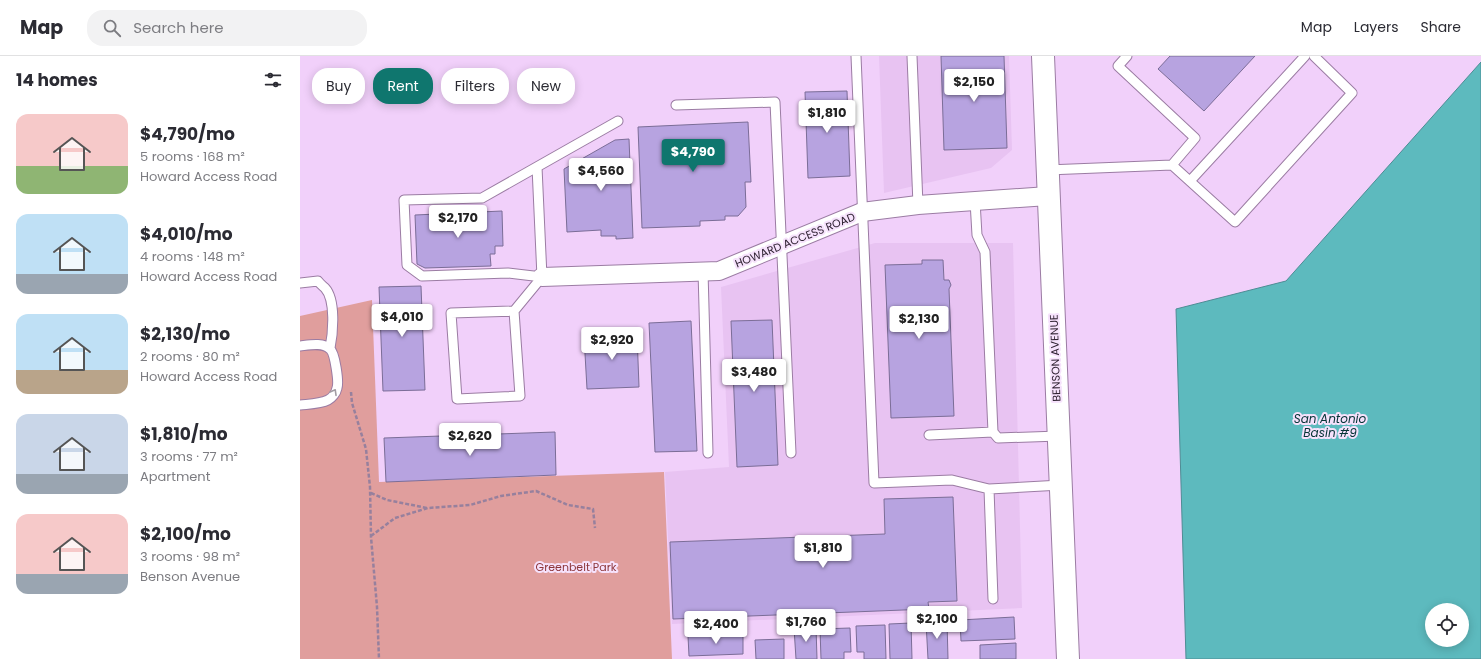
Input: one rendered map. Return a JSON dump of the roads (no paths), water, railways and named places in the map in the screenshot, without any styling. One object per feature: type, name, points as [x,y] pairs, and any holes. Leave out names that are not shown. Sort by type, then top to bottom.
[{"type":"main road","name":"BENSON AVENUE","points":[[1043,56],[1068,659]]},
{"type":"street","name":"HOWARD ACCESS ROAD","points":[[542,277],[719,271],[862,212],[918,205],[1048,196]]},
{"type":"lane","points":[[856,56],[874,483],[952,480],[989,489],[1061,486]]},
{"type":"lane","points":[[912,56],[918,205]]},
{"type":"lane","points":[[1127,56],[1118,66],[1195,138],[1172,165]]},
{"type":"lane","points":[[1190,181],[1305,56]]},
{"type":"lane","points":[[1047,170],[1172,165],[1235,222],[1352,93],[1314,56]]},
{"type":"lane","points":[[676,105],[776,102],[791,453]]},
{"type":"lane","points":[[542,277],[508,273],[422,276],[407,265],[404,200],[482,198],[618,121]]},
{"type":"lane","points":[[514,311],[451,313],[457,399],[520,396],[514,311],[542,277],[536,168]]},
{"type":"lane","points":[[975,201],[977,236],[985,252],[993,432],[998,438],[1059,436]]},
{"type":"lane","points":[[703,272],[708,453]]},
{"type":"lane","points":[[300,283],[318,282],[326,288],[330,298],[333,331],[330,348]]},
{"type":"lane","points":[[300,346],[312,344],[330,348],[334,354],[338,388],[329,400],[300,405]]},
{"type":"lane","points":[[929,435],[993,432]]},
{"type":"lane","points":[[989,489],[993,599]]},
{"type":"water","name":"San Antonio Basin #9","points":[[1481,62],[1481,659],[1186,659],[1176,309],[1286,281]]},
{"type":"park label","name":"Greenbelt Park","points":[[576,567]]}]
